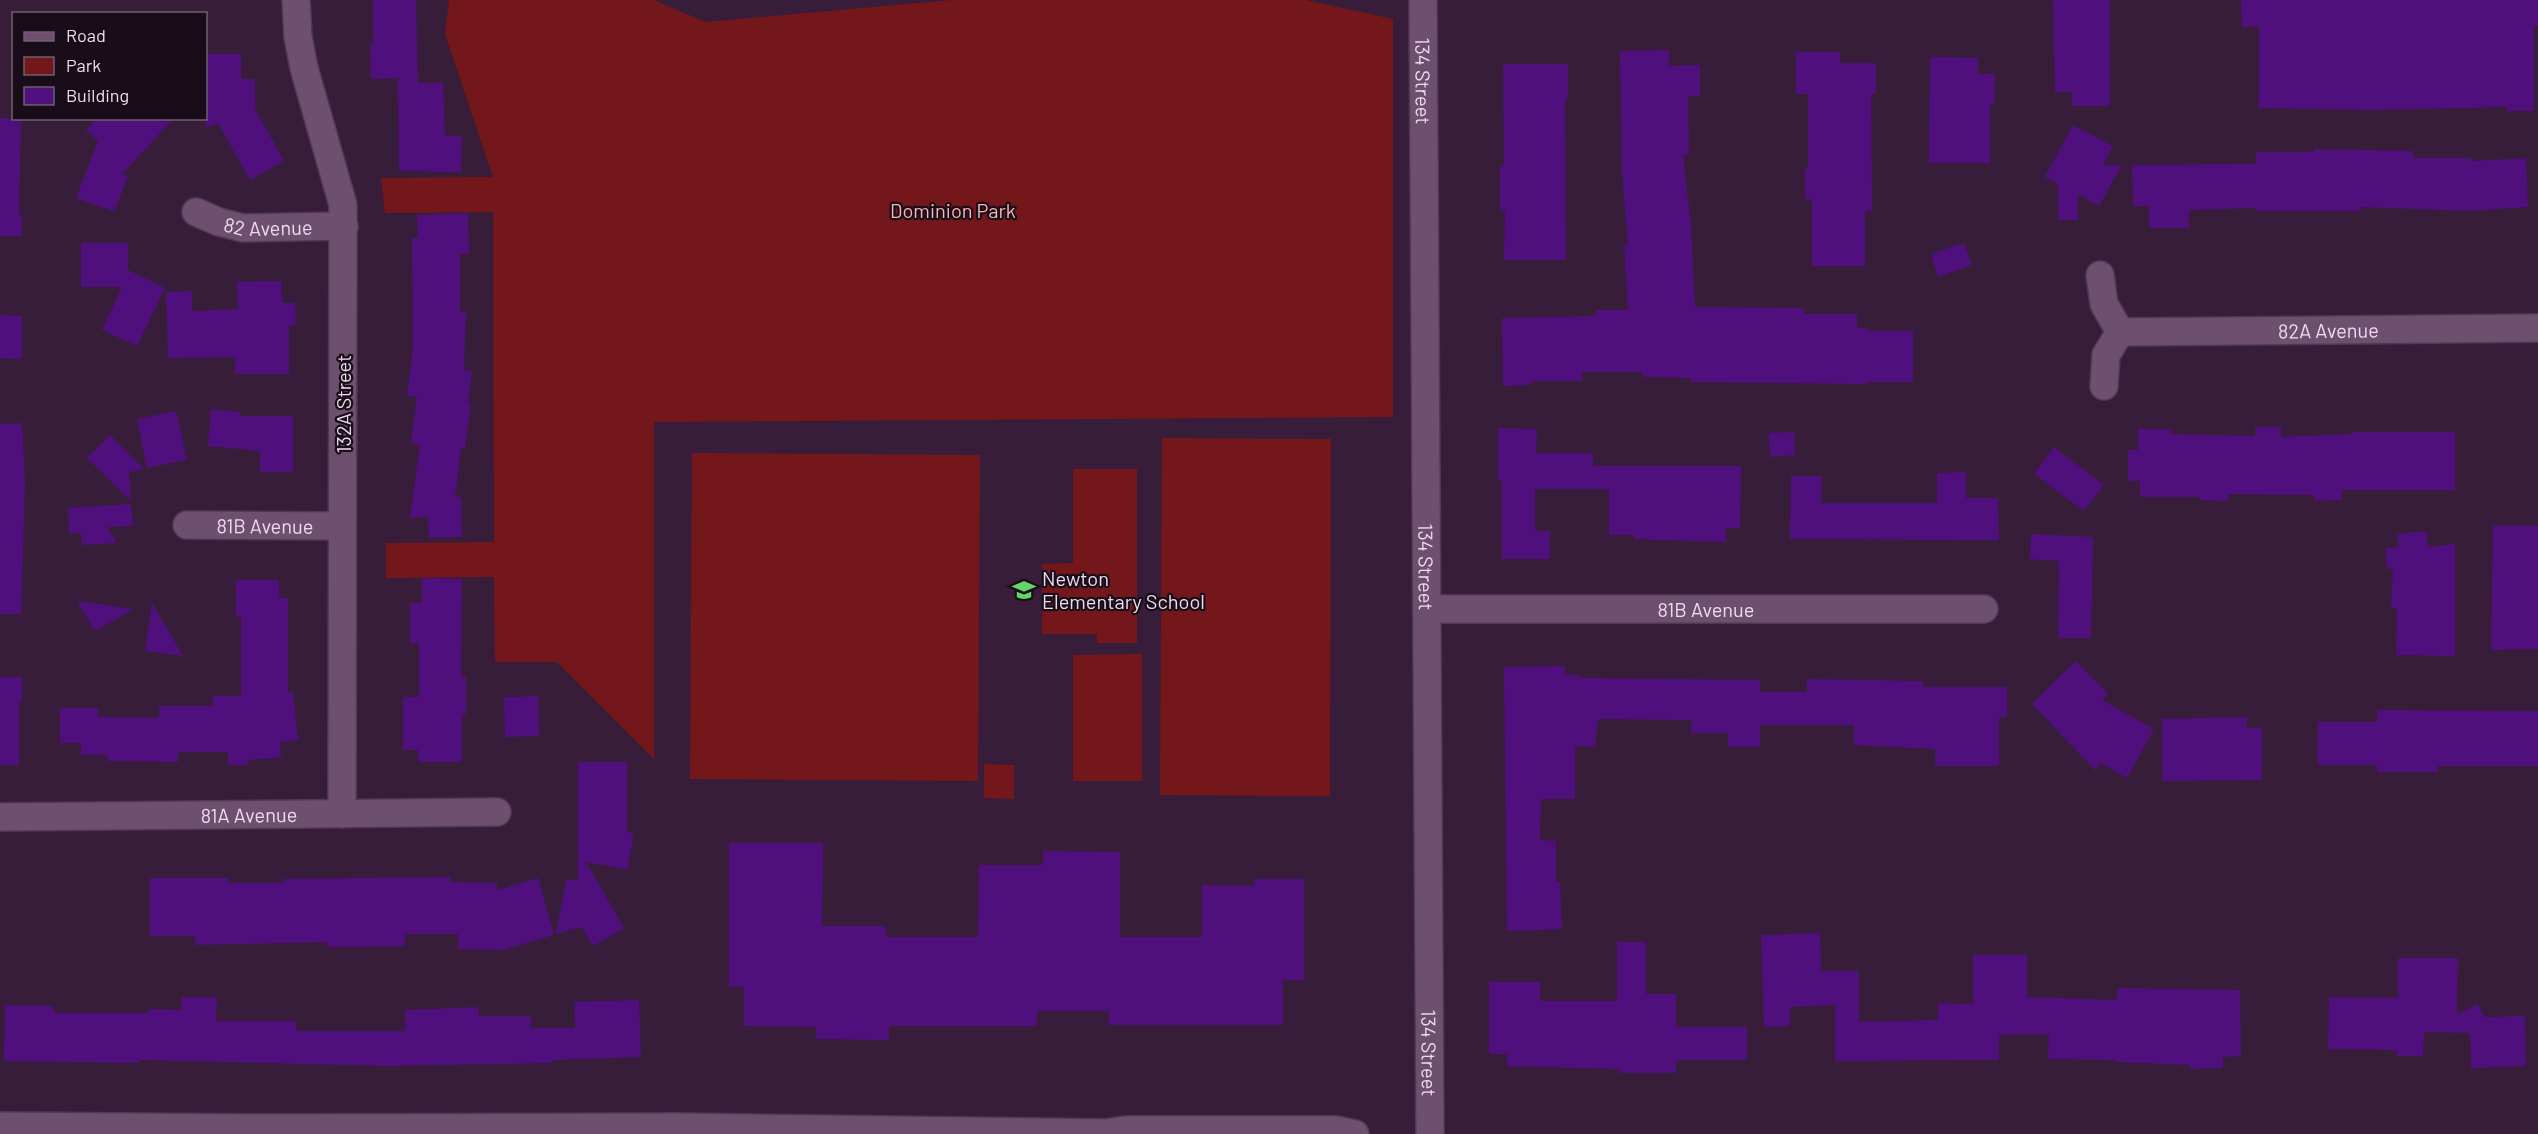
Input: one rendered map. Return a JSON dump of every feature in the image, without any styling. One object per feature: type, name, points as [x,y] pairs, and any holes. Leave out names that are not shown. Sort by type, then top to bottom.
[{"type":"street","name":"132A Street","points":[[296,0],[301,53],[339,185],[344,226],[342,814]]},
{"type":"street","name":"134 Street","points":[[1422,0],[1430,1134]]},
{"type":"street","name":"82 Avenue","points":[[196,212],[219,222],[243,228],[344,226]]},
{"type":"street","points":[[2100,275],[2104,304],[2120,332],[2106,355],[2104,386]]},
{"type":"street","name":"82A Avenue","points":[[2120,332],[2538,328]]},
{"type":"street","name":"81B Avenue","points":[[187,525],[342,526]]},
{"type":"street","name":"81B Avenue","points":[[1428,609],[1984,609]]},
{"type":"street","name":"81A Avenue","points":[[0,817],[497,812]]},
{"type":"street","points":[[0,1126],[253,1131],[1106,1133],[1125,1130],[1336,1130],[1355,1134]]},
{"type":"green space","name":"Dominion Park","points":[[449,0],[653,0],[706,22],[952,0],[1306,0],[1393,19],[1393,417],[654,422],[654,759],[557,662],[495,662],[494,577],[386,578],[386,543],[494,542],[493,212],[385,213],[381,178],[493,177],[445,34]]},
{"type":"green space","points":[[1162,438],[1331,439],[1330,796],[1160,795]]},
{"type":"green space","points":[[692,453],[980,455],[978,781],[690,779]]},
{"type":"green space","points":[[1073,469],[1137,469],[1137,643],[1097,643],[1097,634],[1042,634],[1042,564],[1073,563]]},
{"type":"green space","points":[[1142,654],[1142,781],[1073,781],[1073,655]]},
{"type":"green space","points":[[984,764],[1014,765],[1014,799],[984,798]]},
{"type":"building","points":[[373,0],[416,0],[418,83],[443,83],[445,136],[462,136],[461,172],[399,171],[398,78],[371,79],[370,45],[373,45]]},
{"type":"building","points":[[2053,0],[2110,0],[2110,106],[2072,106],[2072,92],[2055,92]]},
{"type":"building","points":[[2241,0],[2538,0],[2538,26],[2534,26],[2534,111],[2507,111],[2507,107],[2374,110],[2259,108],[2259,26],[2242,27]]},
{"type":"building","points":[[1669,50],[1669,66],[1700,65],[1700,96],[1688,96],[1689,155],[1683,155],[1691,226],[1695,307],[1804,308],[1804,314],[1857,314],[1857,328],[1867,328],[1867,331],[1913,331],[1913,382],[1867,382],[1867,384],[1691,382],[1691,378],[1643,377],[1643,372],[1582,372],[1582,381],[1531,381],[1531,385],[1503,386],[1502,318],[1596,316],[1596,310],[1628,310],[1624,245],[1628,245],[1622,172],[1620,51]]},
{"type":"building","points":[[1796,52],[1840,52],[1840,63],[1876,63],[1876,94],[1871,94],[1872,211],[1865,211],[1865,266],[1812,266],[1812,199],[1805,199],[1805,168],[1808,168],[1808,94],[1796,94]]},
{"type":"building","points":[[207,54],[241,54],[241,79],[255,79],[255,109],[284,161],[250,180],[218,123],[206,128]]},
{"type":"building","points":[[1930,57],[1978,58],[1978,74],[1995,74],[1994,105],[1990,105],[1990,163],[1929,163]]},
{"type":"building","points":[[1503,64],[1568,64],[1568,99],[1565,99],[1566,260],[1504,260],[1505,211],[1500,211],[1500,165],[1504,165]]},
{"type":"building","points":[[0,118],[12,118],[12,120],[21,120],[19,215],[22,215],[22,236],[0,236]]},
{"type":"building","points":[[94,120],[172,120],[122,174],[128,176],[114,212],[76,198],[98,141],[86,130]]},
{"type":"building","points":[[2073,125],[2113,146],[2103,165],[2122,165],[2099,206],[2078,194],[2078,220],[2058,220],[2058,184],[2045,177]]},
{"type":"building","points":[[2314,149],[2413,151],[2413,158],[2471,158],[2471,161],[2526,158],[2528,207],[2471,211],[2361,207],[2361,211],[2256,211],[2256,208],[2189,210],[2189,228],[2149,228],[2149,206],[2133,206],[2132,165],[2256,164],[2256,152],[2314,152]]},
{"type":"building","points":[[468,213],[469,254],[460,254],[460,311],[466,312],[464,370],[472,371],[468,403],[471,403],[465,449],[461,448],[455,497],[461,497],[462,537],[429,538],[428,517],[410,518],[420,445],[411,443],[417,397],[407,396],[413,348],[412,238],[418,238],[417,215]]},
{"type":"building","points":[[81,243],[128,243],[128,270],[165,288],[137,346],[102,330],[122,287],[81,287]]},
{"type":"building","points":[[1964,243],[1972,265],[1938,277],[1931,254]]},
{"type":"building","points":[[281,281],[282,303],[295,303],[296,325],[289,326],[289,374],[235,374],[235,357],[168,358],[166,292],[192,291],[192,311],[238,309],[237,282]]},
{"type":"building","points":[[0,315],[22,316],[22,359],[0,358]]},
{"type":"building","points":[[211,409],[241,412],[240,416],[293,416],[293,472],[260,472],[260,451],[208,446]]},
{"type":"building","points":[[176,411],[187,460],[147,468],[137,419]]},
{"type":"building","points":[[22,423],[25,483],[21,614],[0,614],[0,424]]},
{"type":"building","points":[[2255,427],[2281,427],[2281,437],[2352,434],[2352,432],[2455,432],[2455,490],[2342,490],[2342,500],[2314,501],[2314,495],[2228,494],[2227,501],[2200,500],[2200,497],[2140,497],[2140,481],[2128,481],[2128,450],[2138,450],[2138,429],[2171,429],[2171,434],[2255,436]]},
{"type":"building","points":[[1498,428],[1537,429],[1536,453],[1593,453],[1593,466],[1741,466],[1740,528],[1726,528],[1726,542],[1634,539],[1634,535],[1609,535],[1609,489],[1535,489],[1535,531],[1550,531],[1550,559],[1502,559],[1502,480],[1498,480]]},
{"type":"building","points":[[1794,432],[1795,455],[1770,457],[1769,433]]},
{"type":"building","points":[[110,435],[144,469],[129,472],[131,501],[87,458]]},
{"type":"building","points":[[2054,447],[2104,485],[2084,511],[2034,474]]},
{"type":"building","points":[[1966,472],[1966,498],[1998,498],[1999,540],[1790,539],[1791,476],[1822,476],[1821,503],[1937,503],[1937,473]]},
{"type":"building","points":[[131,504],[133,526],[107,527],[117,543],[82,545],[81,533],[69,533],[68,508]]},
{"type":"building","points":[[2493,525],[2538,526],[2538,649],[2491,650]]},
{"type":"building","points":[[2426,531],[2428,547],[2455,544],[2455,656],[2396,655],[2397,609],[2391,608],[2393,569],[2387,569],[2385,548],[2399,547],[2397,534]]},
{"type":"building","points":[[2031,534],[2093,537],[2091,638],[2058,638],[2059,561],[2030,559]]},
{"type":"building","points":[[422,578],[462,579],[461,677],[466,677],[466,714],[462,714],[462,762],[418,762],[418,750],[403,750],[403,697],[419,697],[419,643],[410,643],[410,603],[422,603]]},
{"type":"building","points":[[236,580],[279,580],[279,598],[288,598],[288,693],[293,692],[298,740],[280,742],[281,757],[248,760],[248,765],[228,765],[228,752],[178,752],[178,762],[107,761],[108,755],[81,755],[81,743],[60,743],[60,708],[98,708],[98,717],[159,718],[159,706],[213,706],[213,696],[241,696],[241,616],[236,616]]},
{"type":"building","points":[[77,601],[134,609],[95,631]]},
{"type":"building","points":[[152,603],[183,656],[145,651]]},
{"type":"building","points":[[2076,661],[2108,694],[2102,700],[2154,729],[2127,778],[2101,763],[2096,771],[2032,704]]},
{"type":"building","points":[[1565,666],[1565,675],[1579,675],[1579,678],[1760,680],[1760,692],[1807,692],[1806,679],[1923,681],[1922,687],[2007,687],[2007,717],[1999,717],[1999,766],[1935,766],[1935,749],[1854,745],[1854,725],[1760,725],[1760,747],[1728,747],[1728,733],[1691,733],[1691,720],[1598,719],[1595,747],[1575,746],[1575,799],[1541,799],[1540,840],[1556,841],[1556,882],[1560,882],[1562,929],[1507,931],[1504,667]]},
{"type":"building","points":[[0,677],[22,677],[22,701],[19,701],[19,765],[0,765]]},
{"type":"building","points":[[538,696],[539,736],[505,737],[504,697]]},
{"type":"building","points":[[2377,710],[2538,711],[2538,766],[2438,766],[2438,772],[2377,772],[2377,765],[2318,765],[2318,722],[2377,722]]},
{"type":"building","points":[[2247,717],[2247,728],[2262,728],[2262,780],[2162,781],[2162,719]]},
{"type":"building","points":[[578,762],[627,762],[627,832],[634,834],[627,870],[586,862],[624,928],[593,946],[582,927],[556,934],[566,880],[578,880]]},
{"type":"building","points":[[729,843],[823,843],[822,926],[886,926],[886,937],[978,937],[979,865],[1043,865],[1043,851],[1120,852],[1120,937],[1202,937],[1202,885],[1254,886],[1254,879],[1304,879],[1304,980],[1283,980],[1283,1025],[1109,1025],[1109,1011],[1037,1011],[1037,1026],[889,1026],[889,1040],[816,1039],[816,1027],[744,1026],[744,987],[729,987]]},
{"type":"building","points":[[450,877],[450,882],[497,883],[497,890],[538,878],[554,935],[502,950],[458,949],[458,934],[405,934],[405,946],[363,947],[327,947],[327,942],[195,945],[195,936],[150,936],[150,878],[228,878],[228,883],[283,883],[283,879]]},
{"type":"building","points":[[1820,933],[1821,971],[1859,971],[1859,1022],[1938,1020],[1938,1003],[1973,1004],[1973,955],[2027,955],[2027,997],[2117,1000],[2117,988],[2240,990],[2241,1056],[2223,1057],[2223,1068],[2190,1069],[2190,1065],[2115,1062],[2115,1060],[2048,1059],[2049,1034],[1999,1035],[1999,1060],[1835,1061],[1835,1005],[1790,1007],[1790,1026],[1764,1027],[1761,935]]},
{"type":"building","points":[[1617,942],[1646,942],[1646,994],[1676,994],[1676,1027],[1747,1027],[1747,1060],[1676,1060],[1676,1073],[1619,1073],[1619,1069],[1507,1066],[1507,1054],[1489,1054],[1489,982],[1540,982],[1540,1001],[1617,1001]]},
{"type":"building","points":[[2398,958],[2458,958],[2457,1014],[2478,1004],[2484,1017],[2525,1016],[2526,1066],[2471,1068],[2470,1033],[2424,1032],[2423,1056],[2397,1056],[2397,1050],[2328,1049],[2329,997],[2398,998]]},
{"type":"building","points":[[182,997],[217,997],[216,1021],[296,1021],[296,1031],[405,1031],[405,1010],[478,1007],[479,1016],[531,1016],[531,1028],[575,1028],[574,1002],[639,1000],[641,1057],[552,1060],[552,1063],[387,1066],[140,1060],[140,1063],[4,1061],[5,1005],[54,1006],[54,1013],[149,1013],[149,1009],[181,1010]]},
{"type":"place","name":"Newton Elementary School","points":[[1024,590]]}]
